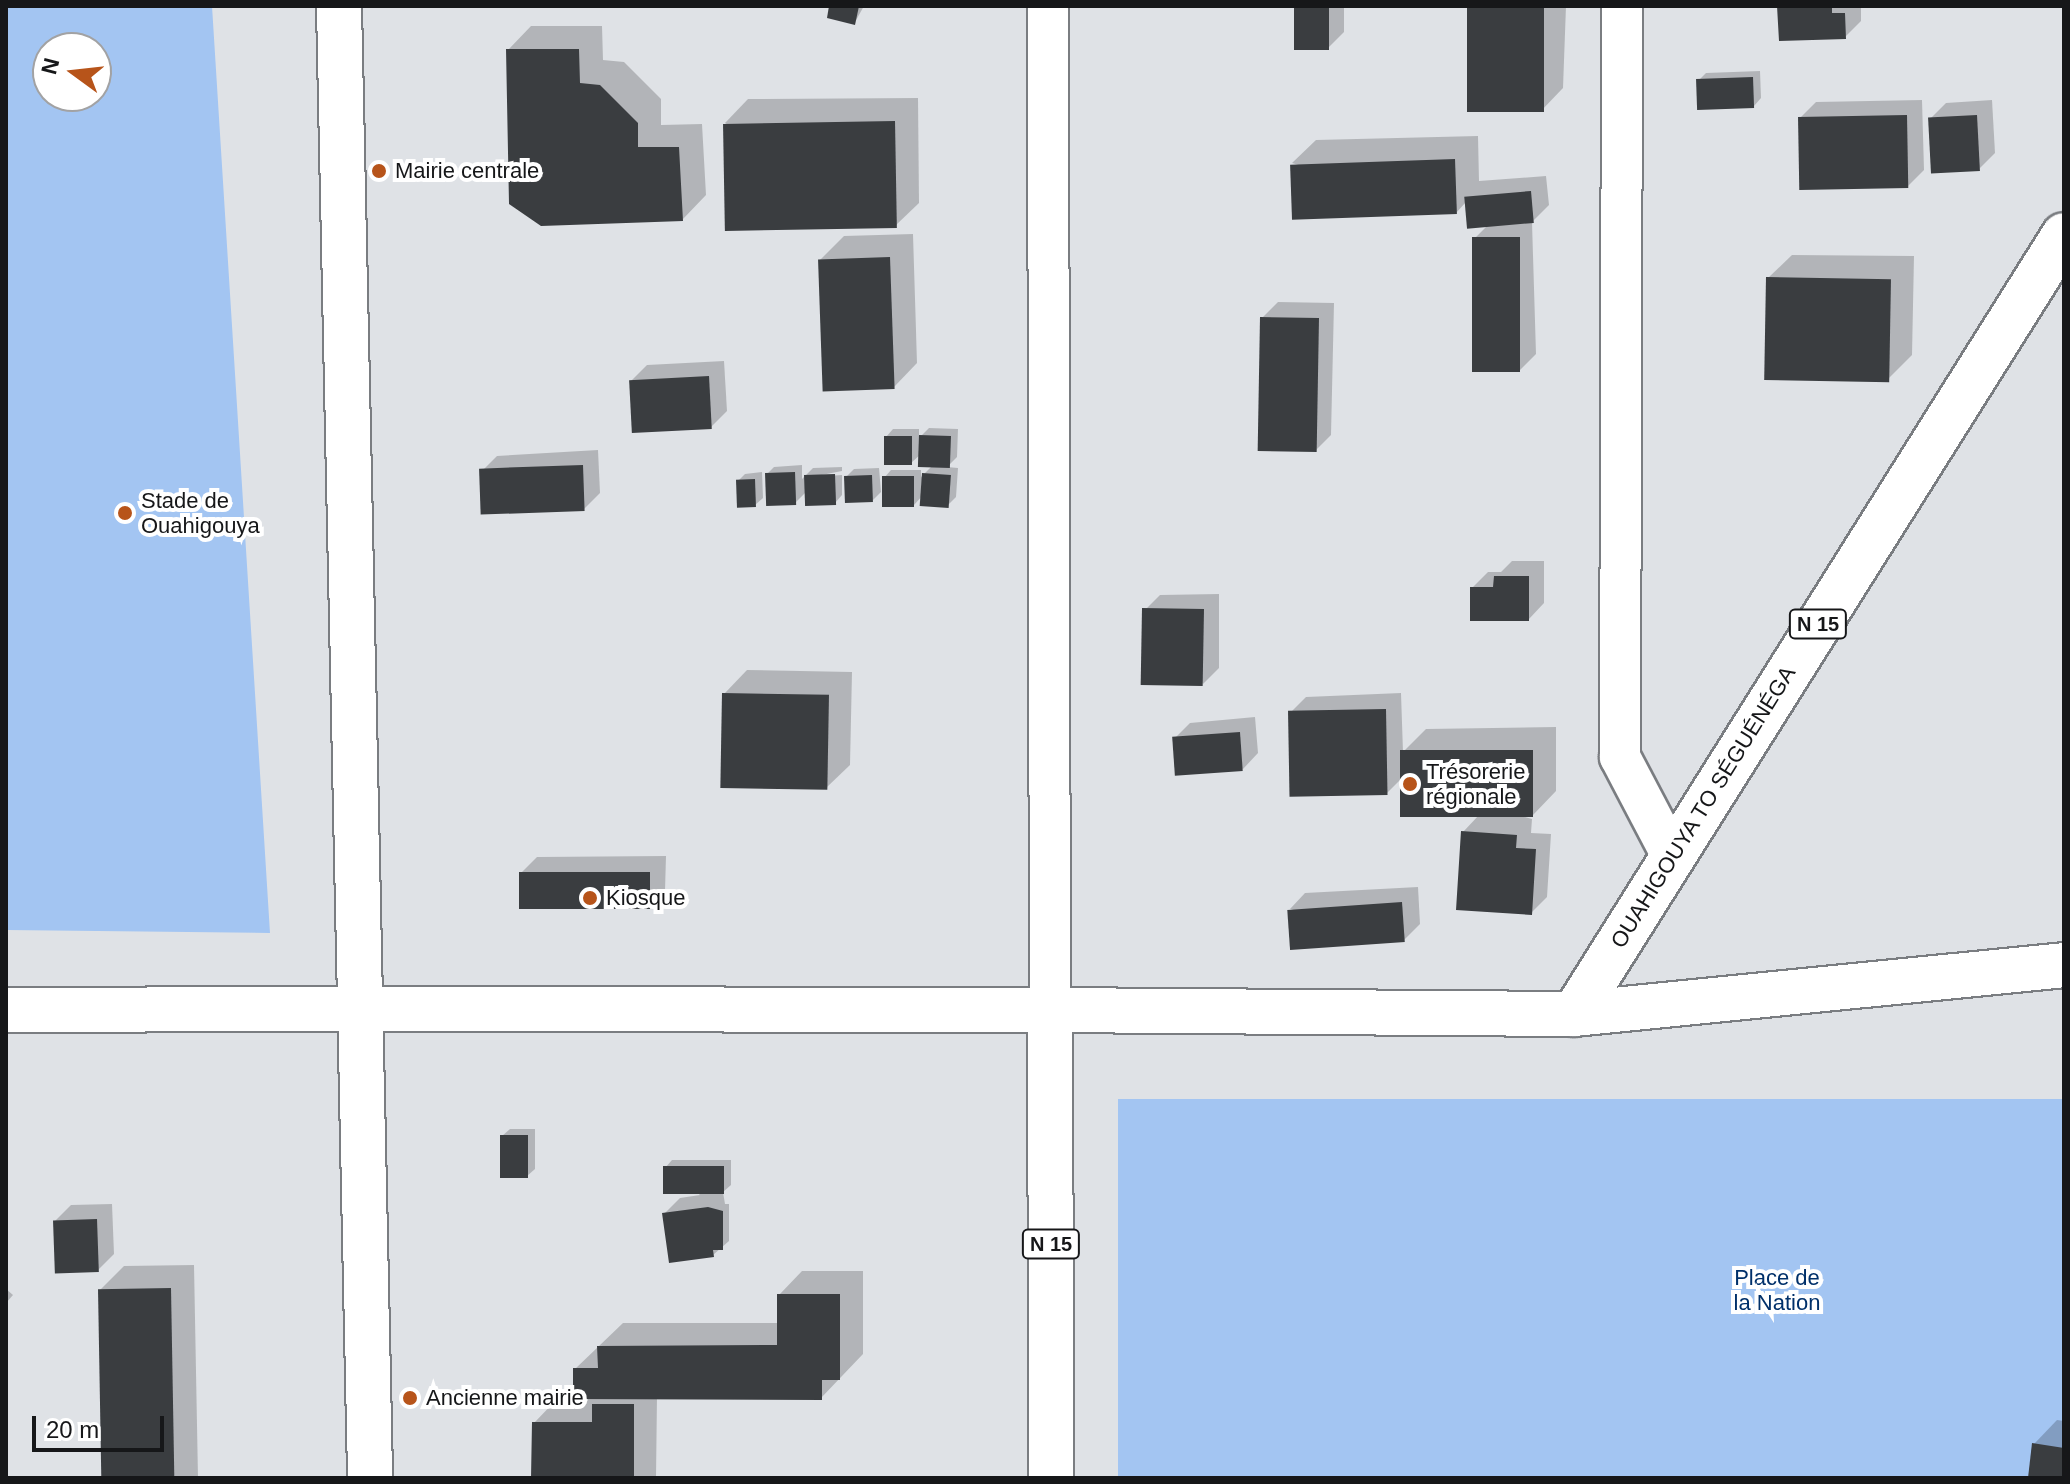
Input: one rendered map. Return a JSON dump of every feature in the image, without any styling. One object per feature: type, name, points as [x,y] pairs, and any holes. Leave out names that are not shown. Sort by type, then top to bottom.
[{"type":"main road","points":[[339,6],[370,1478]]},
{"type":"main road","name":"OUAHIGOUYA TO SÉGUÉNÉGA","points":[[1574,1014],[2064,235]]},
{"type":"main road","points":[[6,1010],[1050,1010],[1574,1014],[2064,965]]},
{"type":"main road","name":"N 15","points":[[1050,1010],[1051,1478]]},
{"type":"street","points":[[1048,6],[1050,1010]]},
{"type":"street","points":[[1622,6],[1620,757],[1672,856]]},
{"type":"green space","name":"Stade de Ouahigouya","points":[[6,6],[212,6],[270,933],[6,930]]},
{"type":"green space","name":"Place de la Nation","points":[[1118,1099],[2064,1099],[2064,1478],[1118,1478]]},
{"type":"building","points":[[829,6],[859,6],[855,25],[827,18]]},
{"type":"building","points":[[1294,6],[1329,6],[1329,50],[1294,50]]},
{"type":"building","points":[[1467,6],[1544,6],[1544,112],[1467,112]]},
{"type":"building","points":[[1777,6],[1832,6],[1832,13],[1845,13],[1846,39],[1779,41]]},
{"type":"building","points":[[506,49],[579,49],[580,83],[600,85],[638,123],[638,147],[679,147],[683,221],[541,226],[509,204]]},
{"type":"building","points":[[1753,77],[1754,108],[1697,110],[1696,79]]},
{"type":"building","points":[[1907,115],[1908,188],[1799,190],[1798,117]]},
{"type":"building","points":[[1977,115],[1980,171],[1931,173],[1928,118]]},
{"type":"building","points":[[895,121],[897,228],[725,231],[723,124]]},
{"type":"building","points":[[1455,159],[1457,214],[1292,220],[1290,165]]},
{"type":"building","points":[[1531,191],[1534,223],[1467,229],[1464,197]]},
{"type":"building","points":[[1472,237],[1520,237],[1520,372],[1472,372]]},
{"type":"building","points":[[890,257],[895,389],[823,391],[818,260]]},
{"type":"building","points":[[1766,277],[1891,279],[1889,382],[1764,380]]},
{"type":"building","points":[[1260,317],[1319,318],[1317,452],[1258,451]]},
{"type":"building","points":[[709,376],[712,429],[632,433],[629,380]]},
{"type":"building","points":[[919,435],[951,436],[950,468],[918,467]]},
{"type":"building","points":[[884,436],[912,436],[912,465],[884,465]]},
{"type":"building","points":[[583,465],[585,511],[481,515],[479,469]]},
{"type":"building","points":[[795,472],[796,505],[766,506],[765,473]]},
{"type":"building","points":[[922,473],[951,475],[949,508],[920,506]]},
{"type":"building","points":[[835,474],[836,505],[805,506],[804,475]]},
{"type":"building","points":[[872,475],[873,502],[845,503],[844,476]]},
{"type":"building","points":[[882,476],[914,476],[914,507],[882,507]]},
{"type":"building","points":[[755,479],[756,507],[737,508],[736,480]]},
{"type":"building","points":[[1494,576],[1529,576],[1529,621],[1470,621],[1470,587],[1493,587]]},
{"type":"building","points":[[1142,608],[1204,609],[1203,686],[1141,685]]},
{"type":"building","points":[[722,693],[829,695],[827,790],[720,788]]},
{"type":"building","points":[[1386,709],[1388,795],[1290,797],[1288,711]]},
{"type":"building","points":[[1240,732],[1243,771],[1175,776],[1172,737]]},
{"type":"building","points":[[1400,750],[1533,750],[1533,817],[1400,817]]},
{"type":"building","points":[[1461,831],[1517,835],[1516,848],[1536,849],[1532,915],[1456,910]]},
{"type":"building","points":[[519,872],[650,872],[650,909],[519,909]]},
{"type":"building","points":[[1402,902],[1405,942],[1290,950],[1287,910]]},
{"type":"building","points":[[500,1135],[528,1135],[528,1178],[500,1178]]},
{"type":"building","points":[[663,1166],[724,1166],[724,1194],[663,1194]]},
{"type":"building","points":[[708,1207],[723,1211],[723,1250],[713,1250],[714,1257],[669,1263],[662,1213]]},
{"type":"building","points":[[97,1219],[99,1272],[55,1274],[53,1221]]},
{"type":"building","points":[[171,1288],[174,1478],[101,1478],[98,1289]]},
{"type":"building","points":[[777,1294],[840,1294],[840,1380],[822,1380],[822,1400],[573,1399],[573,1368],[598,1368],[597,1346],[777,1345]]},
{"type":"building","points":[[592,1404],[634,1404],[634,1478],[531,1478],[532,1422],[592,1422]]},
{"type":"building","points":[[2032,1443],[2064,1448],[2064,1478],[2028,1478]]},
{"type":"place","name":"Mairie centrale","points":[[379,171]]},
{"type":"place","name":"Stade de Ouahigouya","points":[[125,513]]},
{"type":"place","name":"Trésorerie régionale","points":[[1410,784]]},
{"type":"place","name":"Kiosque","points":[[590,898]]},
{"type":"place","name":"Ancienne mairie","points":[[410,1398]]}]
